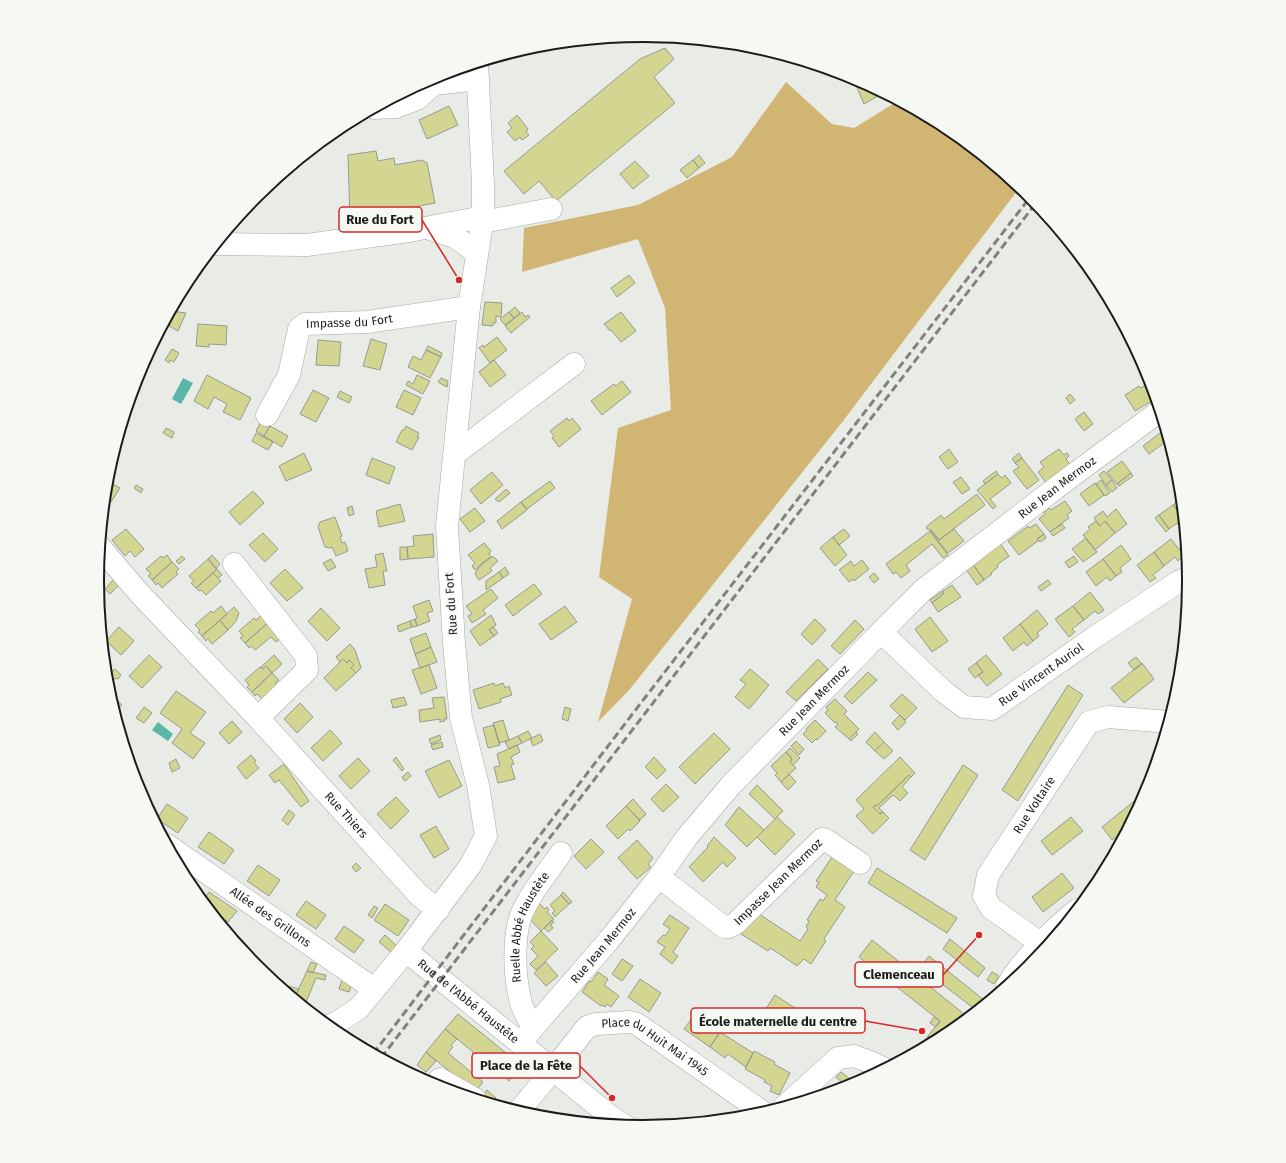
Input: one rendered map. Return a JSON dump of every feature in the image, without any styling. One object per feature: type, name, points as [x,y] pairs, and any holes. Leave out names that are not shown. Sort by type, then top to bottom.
[{"type":"street","points":[[457,76],[478,71]]},
{"type":"street","name":"Rue du Fort","points":[[334,1024],[359,1008],[406,951],[470,866],[486,836],[478,785],[461,718],[454,643],[447,526],[469,307],[483,217],[478,71]]},
{"type":"street","points":[[387,107],[396,106],[417,99],[433,85]]},
{"type":"street","points":[[222,244],[307,245],[426,228],[483,217],[493,220],[551,209]]},
{"type":"street","points":[[426,228],[455,237],[477,253]]},
{"type":"street","name":"Impasse du Fort","points":[[267,415],[289,375],[299,328],[306,324],[367,322],[469,307]]},
{"type":"street","points":[[455,454],[574,364]]},
{"type":"street","name":"Rue Jean Mermoz","points":[[520,1044],[609,940],[659,877],[687,837],[731,785],[881,632],[930,585],[1073,475],[1156,414]]},
{"type":"street","name":"Rue Thiers","points":[[105,553],[139,593],[258,718],[419,895],[438,910]]},
{"type":"street","points":[[234,564],[306,656],[307,670],[258,718]]},
{"type":"street","name":"Rue Vincent Auriol","points":[[881,632],[944,691],[964,707],[992,710],[1092,639],[1182,580]]},
{"type":"street","name":"Rue Voltaire","points":[[1043,943],[991,908],[984,896],[988,875],[1089,722],[1108,717],[1164,722]]},
{"type":"street","name":"Impasse Jean Mermoz","points":[[659,877],[724,927],[729,927],[735,924],[822,839],[826,840],[860,863]]},
{"type":"street","name":"Allée des Grillons","points":[[176,851],[374,989]]},
{"type":"street","name":"Ruelle Abbé Haustète","points":[[534,1026],[529,1021],[522,1007],[516,979],[516,940],[520,917],[533,893],[561,853]]},
{"type":"street","name":"Rue de l'Abbé Haustête","points":[[406,951],[616,1120]]},
{"type":"street","name":"Place du Huit Mai 1945","points":[[522,1107],[587,1027],[596,1024],[630,1022],[637,1024],[758,1109]]},
{"type":"street","points":[[792,1100],[838,1058],[854,1056],[879,1066]]},
{"type":"street","points":[[440,1079],[450,1085]]},
{"type":"shaded area","points":[[786,82],[832,124],[854,128],[893,104],[913,114],[971,153],[1016,192],[843,421],[630,689],[598,722],[632,599],[599,577],[618,428],[671,410],[665,308],[638,239],[522,272],[524,228],[638,205],[732,157]]},
{"type":"water","points":[[183,378],[193,383],[181,404],[172,399]]},
{"type":"water","points":[[158,722],[173,734],[168,741],[152,730]]},
{"type":"building","points":[[665,48],[674,59],[654,77],[675,103],[556,201],[539,181],[524,194],[504,171],[640,59]]},
{"type":"building","points":[[857,87],[878,96],[864,104]]},
{"type":"building","points":[[449,106],[458,125],[427,139],[419,120]]},
{"type":"building","points":[[517,115],[528,129],[526,132],[529,135],[522,140],[520,137],[515,141],[507,132],[512,128],[508,123]]},
{"type":"building","points":[[376,151],[378,161],[394,158],[395,165],[422,160],[427,163],[435,203],[350,219],[348,155]]},
{"type":"building","points":[[699,155],[705,163],[699,168],[693,160]]},
{"type":"building","points":[[693,160],[699,168],[687,178],[680,170]]},
{"type":"building","points":[[635,161],[649,176],[633,189],[620,174]]},
{"type":"building","points":[[629,275],[635,283],[617,297],[611,288]]},
{"type":"building","points":[[485,302],[502,303],[501,317],[496,316],[496,323],[493,323],[493,326],[482,325]]},
{"type":"building","points":[[515,307],[520,313],[514,318],[509,312]]},
{"type":"building","points":[[176,312],[186,313],[178,331],[169,326]]},
{"type":"building","points":[[509,312],[514,318],[505,325],[500,319]]},
{"type":"building","points":[[522,312],[525,317],[528,315],[530,317],[511,333],[505,326]]},
{"type":"building","points":[[621,312],[636,331],[621,342],[604,324]]},
{"type":"building","points":[[198,324],[227,326],[226,345],[209,344],[209,347],[196,346]]},
{"type":"building","points":[[497,337],[507,350],[490,363],[479,348],[483,345],[484,347]]},
{"type":"building","points":[[371,339],[387,344],[380,370],[363,366]]},
{"type":"building","points":[[318,340],[341,342],[339,366],[316,365]]},
{"type":"building","points":[[428,346],[442,353],[441,357],[426,350]]},
{"type":"building","points":[[172,349],[179,353],[174,362],[170,360],[169,363],[165,360]]},
{"type":"building","points":[[426,350],[441,357],[430,378],[408,367],[413,356],[421,360]]},
{"type":"building","points":[[494,360],[506,375],[490,387],[479,372]]},
{"type":"building","points":[[207,375],[251,398],[240,420],[223,412],[227,404],[214,397],[208,409],[194,401]]},
{"type":"building","points":[[417,375],[430,381],[423,394],[406,385],[408,381],[413,384]]},
{"type":"building","points":[[441,378],[448,381],[447,387],[438,382]]},
{"type":"building","points":[[622,381],[631,392],[602,415],[591,401],[614,384],[616,386]]},
{"type":"building","points":[[1145,385],[1152,403],[1151,404],[1150,402],[1135,411],[1125,395],[1139,386],[1141,388]]},
{"type":"building","points":[[313,390],[329,398],[316,422],[300,414]]},
{"type":"building","points":[[404,390],[421,398],[413,415],[396,407]]},
{"type":"building","points":[[340,391],[352,397],[349,403],[337,397]]},
{"type":"building","points":[[1070,394],[1075,400],[1070,404],[1066,398]]},
{"type":"building","points":[[1084,412],[1093,424],[1084,431],[1075,419]]},
{"type":"building","points":[[567,418],[569,421],[572,418],[581,429],[559,447],[552,438],[554,436],[550,431]]},
{"type":"building","points":[[262,420],[270,426],[264,436],[256,431]]},
{"type":"building","points":[[270,426],[288,436],[282,447],[264,436]]},
{"type":"building","points":[[406,426],[419,433],[417,437],[419,437],[412,450],[396,442],[402,430],[404,430]]},
{"type":"building","points":[[166,428],[174,432],[172,438],[163,433]]},
{"type":"building","points":[[1161,432],[1164,443],[1149,454],[1143,446]]},
{"type":"building","points":[[256,433],[273,442],[268,450],[252,441]]},
{"type":"building","points":[[949,449],[958,462],[948,469],[939,457]]},
{"type":"building","points":[[1059,449],[1064,455],[1067,453],[1069,456],[1066,459],[1071,466],[1047,484],[1038,472],[1044,467],[1040,462]]},
{"type":"building","points":[[304,453],[312,470],[286,481],[279,466]]},
{"type":"building","points":[[1019,453],[1022,458],[1015,463],[1012,459]]},
{"type":"building","points":[[372,458],[395,467],[389,484],[366,475]]},
{"type":"building","points":[[1022,458],[1039,480],[1027,489],[1013,471],[1019,467],[1015,463]]},
{"type":"building","points":[[1122,461],[1131,473],[1117,484],[1107,472]]},
{"type":"building","points":[[996,471],[998,474],[985,484],[983,481]]},
{"type":"building","points":[[1104,471],[1112,480],[1106,485],[1099,475]]},
{"type":"building","points":[[492,472],[503,485],[481,504],[470,490]]},
{"type":"building","points":[[1131,473],[1133,476],[1119,486],[1117,484]]},
{"type":"building","points":[[998,474],[1002,478],[1005,475],[1011,483],[990,499],[996,506],[993,509],[977,490]]},
{"type":"building","points":[[961,477],[970,489],[962,494],[953,482]]},
{"type":"building","points":[[1101,480],[1110,493],[1105,496],[1096,484]]},
{"type":"building","points":[[1112,480],[1117,488],[1112,492],[1106,485]]},
{"type":"building","points":[[550,481],[555,488],[527,509],[521,502]]},
{"type":"building","points":[[1095,483],[1104,495],[1089,506],[1080,494]]},
{"type":"building","points":[[113,484],[120,488],[111,502],[110,501]]},
{"type":"building","points":[[136,485],[143,489],[141,493],[134,488]]},
{"type":"building","points":[[506,489],[510,493],[499,502],[495,499]]},
{"type":"building","points":[[253,491],[264,503],[240,525],[229,512]]},
{"type":"building","points":[[977,494],[985,505],[939,540],[931,530],[927,529],[926,527],[941,515],[944,519]]},
{"type":"building","points":[[1065,501],[1072,511],[1067,515],[1069,518],[1050,532],[1039,519],[1049,508],[1051,510]]},
{"type":"building","points":[[521,502],[527,510],[502,529],[497,521]]},
{"type":"building","points":[[1176,502],[1178,512],[1173,505]]},
{"type":"building","points":[[400,504],[405,521],[379,527],[376,511]]},
{"type":"building","points":[[1173,505],[1178,512],[1179,526],[1177,523],[1169,529],[1159,515]]},
{"type":"building","points":[[352,506],[354,514],[349,516],[347,508]]},
{"type":"building","points":[[475,508],[485,521],[470,532],[460,519]]},
{"type":"building","points":[[1116,509],[1127,524],[1115,533],[1105,521],[1100,526],[1094,518],[1103,511],[1107,517]]},
{"type":"building","points":[[1159,515],[1169,529],[1166,532],[1155,518]]},
{"type":"building","points":[[335,517],[342,536],[340,537],[342,543],[345,542],[348,551],[336,556],[332,547],[325,547],[318,527],[320,522]]},
{"type":"building","points":[[1096,521],[1100,526],[1105,521],[1115,533],[1095,550],[1083,535],[1090,529],[1088,527]]},
{"type":"building","points":[[1036,524],[1044,534],[1037,539],[1038,541],[1019,555],[1008,541],[1028,526],[1029,528]]},
{"type":"building","points":[[1062,524],[1065,528],[1053,536],[1050,532]]},
{"type":"building","points":[[126,529],[144,549],[135,557],[130,551],[125,556],[112,540]]},
{"type":"building","points":[[844,529],[850,536],[839,545],[833,537]]},
{"type":"building","points":[[954,529],[964,541],[948,553],[930,531],[931,530],[939,540]]},
{"type":"building","points":[[930,531],[948,555],[943,558],[932,544],[906,565],[910,571],[901,578],[896,572],[893,574],[886,564]]},
{"type":"building","points":[[263,533],[278,549],[265,562],[249,545]]},
{"type":"building","points":[[433,534],[434,557],[408,559],[407,547],[414,546],[413,536]]},
{"type":"building","points":[[1044,534],[1046,538],[1040,542],[1037,539]]},
{"type":"building","points":[[833,537],[847,555],[835,566],[820,548]]},
{"type":"building","points":[[1086,538],[1097,552],[1083,562],[1072,549]]},
{"type":"building","points":[[1171,539],[1181,551],[1181,558],[1178,561],[1175,557],[1164,566],[1154,552]]},
{"type":"building","points":[[484,543],[491,551],[489,554],[491,557],[475,570],[472,566],[475,563],[468,555]]},
{"type":"building","points":[[1000,543],[1009,556],[997,565],[998,567],[991,573],[992,574],[984,580],[972,563]]},
{"type":"building","points":[[1121,545],[1131,559],[1120,568],[1122,572],[1116,576],[1103,559]]},
{"type":"building","points":[[400,547],[407,547],[408,559],[400,560]]},
{"type":"building","points":[[1154,552],[1164,566],[1153,575],[1156,578],[1150,582],[1137,565]]},
{"type":"building","points":[[383,553],[387,571],[383,571],[385,585],[369,588],[365,569],[377,567],[375,555]]},
{"type":"building","points":[[167,555],[172,562],[152,580],[148,576],[151,574],[146,569],[161,556],[163,558]]},
{"type":"building","points":[[212,555],[220,564],[216,569],[208,559]]},
{"type":"building","points":[[182,556],[185,559],[179,564],[176,561]]},
{"type":"building","points":[[1074,556],[1078,562],[1069,568],[1065,562]]},
{"type":"building","points":[[491,557],[494,557],[498,561],[490,568],[492,571],[479,580],[475,574],[480,565]]},
{"type":"building","points":[[208,559],[217,569],[196,588],[191,583],[194,581],[189,576]]},
{"type":"building","points":[[331,559],[336,567],[328,571],[323,563]]},
{"type":"building","points":[[1103,559],[1116,576],[1110,581],[1107,577],[1096,586],[1086,572]]},
{"type":"building","points":[[862,560],[869,569],[854,581],[853,579],[849,582],[839,570],[851,561],[854,566]]},
{"type":"building","points":[[172,562],[179,569],[176,572],[178,574],[162,588],[158,583],[156,585],[152,580]]},
{"type":"building","points":[[972,563],[984,580],[977,585],[965,568]]},
{"type":"building","points":[[505,567],[509,574],[503,578],[499,572]]},
{"type":"building","points":[[217,569],[222,575],[218,578],[213,573]]},
{"type":"building","points":[[285,569],[303,588],[287,601],[270,583]]},
{"type":"building","points":[[499,572],[503,578],[486,590],[486,581]]},
{"type":"building","points":[[213,573],[221,581],[206,595],[201,590],[199,591],[196,588]]},
{"type":"building","points":[[874,573],[879,579],[874,583],[869,577]]},
{"type":"building","points":[[116,577],[121,583],[110,594],[105,589]]},
{"type":"building","points":[[1048,580],[1051,584],[1041,591],[1038,587]]},
{"type":"building","points":[[534,584],[542,594],[513,616],[505,605]]},
{"type":"building","points":[[952,585],[961,597],[938,612],[932,603],[944,593],[943,591]]},
{"type":"building","points":[[491,589],[498,598],[483,610],[486,614],[472,623],[468,616],[472,614],[466,606]]},
{"type":"building","points":[[943,591],[944,593],[932,603],[930,600]]},
{"type":"building","points":[[1090,592],[1104,610],[1098,614],[1095,611],[1084,620],[1073,606]]},
{"type":"building","points":[[429,600],[433,611],[427,613],[430,621],[417,626],[415,619],[417,618],[413,606]]},
{"type":"building","points":[[221,606],[227,614],[202,636],[198,632],[200,630],[195,625],[211,611],[213,613]]},
{"type":"building","points":[[565,606],[577,622],[551,640],[539,624]]},
{"type":"building","points":[[1073,606],[1084,620],[1072,629],[1075,632],[1069,637],[1055,619]]},
{"type":"building","points":[[234,607],[239,613],[236,621],[228,630],[220,620]]},
{"type":"building","points":[[321,608],[340,628],[327,641],[308,621]]},
{"type":"building","points":[[1037,610],[1048,624],[1037,633],[1039,636],[1033,641],[1020,624]]},
{"type":"building","points":[[265,612],[271,620],[245,643],[240,638],[243,636],[239,631],[254,618],[256,620]]},
{"type":"building","points":[[491,615],[496,625],[489,630],[494,636],[480,646],[470,631]]},
{"type":"building","points":[[930,617],[948,641],[932,652],[915,629]]},
{"type":"building","points":[[415,619],[417,626],[412,627],[410,621]]},
{"type":"building","points":[[815,619],[826,630],[812,645],[801,634]]},
{"type":"building","points":[[220,620],[228,630],[212,644],[208,639],[206,641],[202,636]]},
{"type":"building","points":[[271,620],[283,636],[276,642],[271,637],[255,650],[251,646],[249,648],[245,643]]},
{"type":"building","points":[[855,620],[864,629],[840,654],[831,646]]},
{"type":"building","points":[[410,621],[412,627],[399,632],[397,626]]},
{"type":"building","points":[[1020,624],[1033,641],[1027,646],[1024,642],[1013,651],[1003,638]]},
{"type":"building","points":[[119,627],[134,641],[121,655],[107,642],[107,640]]},
{"type":"building","points":[[493,627],[498,633],[494,636],[489,630]]},
{"type":"building","points":[[426,633],[431,647],[415,654],[410,639]]},
{"type":"building","points":[[350,644],[355,650],[361,668],[356,673],[351,668],[354,665],[349,660],[347,663],[343,659],[340,662],[336,657]]},
{"type":"building","points":[[431,647],[437,662],[420,668],[415,654]]},
{"type":"building","points":[[149,655],[162,667],[142,688],[129,676]]},
{"type":"building","points":[[274,655],[282,664],[272,673],[266,666],[263,669],[261,667]]},
{"type":"building","points":[[986,655],[1002,674],[987,686],[978,675],[983,672],[976,663]]},
{"type":"building","points":[[1136,657],[1142,664],[1134,670],[1128,663]]},
{"type":"building","points":[[343,659],[347,663],[349,660],[354,665],[351,668],[356,673],[336,691],[324,678]]},
{"type":"building","points":[[818,659],[828,669],[796,701],[786,692]]},
{"type":"building","points":[[976,663],[983,672],[975,678],[968,669]]},
{"type":"building","points":[[1142,663],[1154,679],[1124,703],[1111,688]]},
{"type":"building","points":[[429,665],[437,688],[421,694],[412,670]]},
{"type":"building","points":[[266,666],[272,673],[252,692],[247,687],[249,685],[245,680],[260,667],[263,669]]},
{"type":"building","points":[[115,669],[121,675],[118,679],[116,678],[113,681],[112,672]]},
{"type":"building","points":[[750,669],[769,685],[749,709],[735,697],[746,684],[740,680]]},
{"type":"building","points":[[868,672],[877,680],[852,704],[844,696]]},
{"type":"building","points":[[272,673],[279,680],[275,683],[278,686],[262,699],[257,694],[255,696],[252,692]]},
{"type":"building","points":[[494,683],[495,686],[503,683],[505,688],[509,686],[512,695],[500,699],[501,702],[479,709],[473,690]]},
{"type":"building","points":[[1068,685],[1083,695],[1018,801],[1002,790]]},
{"type":"building","points":[[176,691],[206,712],[190,733],[205,743],[193,759],[172,743],[182,729],[160,713]]},
{"type":"building","points":[[902,694],[917,708],[905,720],[890,706]]},
{"type":"building","points":[[404,697],[407,705],[393,708],[391,700]]},
{"type":"building","points":[[444,697],[447,719],[440,722],[440,719],[420,722],[419,710],[434,708],[432,698]]},
{"type":"building","points":[[835,699],[847,711],[844,714],[859,729],[849,739],[835,727],[838,724],[825,713],[828,710],[826,707]]},
{"type":"building","points":[[117,701],[122,705],[119,708]]},
{"type":"building","points":[[300,703],[313,717],[297,733],[284,719]]},
{"type":"building","points":[[144,707],[152,713],[144,723],[136,718]]},
{"type":"building","points":[[565,707],[571,709],[568,721],[562,719]]},
{"type":"building","points":[[900,715],[906,722],[898,730],[892,723]]},
{"type":"building","points":[[503,720],[509,740],[499,743],[493,723]]},
{"type":"building","points":[[815,720],[826,731],[812,743],[803,734]]},
{"type":"building","points":[[232,721],[242,732],[229,744],[219,733]]},
{"type":"building","points":[[494,725],[500,745],[488,748],[483,728]]},
{"type":"building","points":[[330,730],[342,743],[323,761],[311,748]]},
{"type":"building","points":[[528,731],[532,738],[522,743],[518,736]]},
{"type":"building","points":[[856,732],[858,734],[851,741],[849,739]]},
{"type":"building","points":[[875,732],[884,742],[875,751],[866,742]]},
{"type":"building","points":[[714,733],[730,749],[695,784],[679,767]]},
{"type":"building","points":[[540,734],[543,741],[533,746],[530,739]]},
{"type":"building","points":[[440,735],[441,740],[431,744],[429,739]]},
{"type":"building","points":[[518,736],[522,743],[509,749],[505,742]]},
{"type":"building","points":[[796,741],[804,749],[799,755],[791,746]]},
{"type":"building","points":[[442,742],[443,747],[433,750],[431,745]]},
{"type":"building","points":[[884,742],[893,751],[884,759],[875,751]]},
{"type":"building","points":[[517,745],[520,752],[511,757],[514,764],[511,765],[515,779],[498,783],[494,767],[500,766],[497,754]]},
{"type":"building","points":[[790,748],[800,758],[793,765],[790,762],[792,759],[786,752]]},
{"type":"building","points":[[786,752],[792,759],[790,762],[796,768],[781,782],[775,775],[777,773],[771,766]]},
{"type":"building","points":[[251,755],[256,761],[254,763],[259,768],[246,779],[237,767]]},
{"type":"building","points":[[396,757],[404,769],[402,771],[393,760]]},
{"type":"building","points":[[654,757],[666,770],[657,779],[645,767]]},
{"type":"building","points":[[900,757],[915,773],[911,777],[909,775],[877,806],[876,805],[873,807],[880,814],[883,812],[889,818],[873,834],[856,816],[864,809],[856,800]]},
{"type":"building","points":[[358,758],[370,771],[351,789],[339,776]]},
{"type":"building","points":[[176,759],[180,768],[172,772],[169,763]]},
{"type":"building","points":[[449,760],[462,786],[439,798],[425,771]]},
{"type":"building","points":[[284,764],[309,801],[301,807],[279,780],[275,783],[269,775]]},
{"type":"building","points":[[963,765],[978,775],[925,860],[910,850]]},
{"type":"building","points":[[408,772],[411,776],[405,781],[402,777]]},
{"type":"building","points":[[789,774],[796,782],[788,790],[781,782]]},
{"type":"building","points":[[909,775],[911,777],[902,787],[908,793],[900,801],[893,795],[879,808],[883,812],[880,814],[873,807],[876,805],[877,806]]},
{"type":"building","points":[[666,784],[679,797],[663,812],[651,799]]},
{"type":"building","points":[[757,785],[783,811],[775,819],[749,794]]},
{"type":"building","points":[[396,797],[409,811],[391,829],[377,814]]},
{"type":"building","points":[[633,799],[646,814],[640,820],[626,806]]},
{"type":"building","points":[[1136,800],[1119,834],[1112,840],[1102,827]]},
{"type":"building","points":[[167,804],[188,818],[178,833],[159,821],[158,818]]},
{"type":"building","points":[[626,806],[640,821],[630,831],[628,829],[618,839],[606,826]]},
{"type":"building","points":[[739,807],[764,830],[747,847],[725,825]]},
{"type":"building","points":[[289,810],[295,815],[288,825],[282,820]]},
{"type":"building","points":[[777,817],[795,834],[775,855],[757,837]]},
{"type":"building","points":[[1071,817],[1083,831],[1052,855],[1041,841]]},
{"type":"building","points":[[436,826],[449,849],[434,858],[420,835]]},
{"type":"building","points":[[209,832],[234,850],[224,864],[198,847]]},
{"type":"building","points":[[714,837],[736,858],[727,867],[723,862],[703,882],[689,867],[708,847],[707,846]]},
{"type":"building","points":[[591,839],[604,852],[586,869],[574,856]]},
{"type":"building","points":[[637,840],[653,858],[648,864],[651,867],[637,879],[618,858]]},
{"type":"building","points":[[834,854],[856,868],[835,900],[845,907],[824,939],[826,941],[811,964],[804,959],[797,966],[770,948],[768,951],[741,934],[756,912],[800,941],[808,929],[806,927],[809,921],[807,920],[820,899],[823,901],[827,895],[816,887],[819,882],[816,881]]},
{"type":"building","points":[[356,863],[361,868],[356,872],[352,867]]},
{"type":"building","points":[[258,865],[280,880],[269,896],[247,881]]},
{"type":"building","points":[[877,868],[957,918],[947,933],[868,883]]},
{"type":"building","points":[[1062,873],[1074,888],[1043,912],[1032,897]]},
{"type":"building","points":[[209,892],[237,911],[228,922],[221,918],[206,897]]},
{"type":"building","points":[[563,892],[572,902],[569,904],[561,895]]},
{"type":"building","points":[[561,895],[569,904],[555,917],[552,913],[555,911],[550,905]]},
{"type":"building","points":[[536,900],[545,909],[547,907],[549,910],[547,912],[554,919],[541,931],[528,917]]},
{"type":"building","points":[[306,901],[326,915],[316,929],[296,915]]},
{"type":"building","points":[[385,904],[409,920],[398,936],[374,920]]},
{"type":"building","points":[[374,906],[378,908],[372,918],[368,915]]},
{"type":"building","points":[[670,915],[689,928],[673,952],[678,956],[672,964],[660,954],[665,947],[657,942],[663,935],[665,936],[670,929],[663,924]]},
{"type":"building","points":[[552,920],[554,922],[551,925],[553,928],[548,932],[544,928]]},
{"type":"building","points":[[344,926],[364,940],[354,953],[335,939]]},
{"type":"building","points":[[541,931],[558,949],[536,970],[530,964],[538,956],[531,949],[534,946],[530,942]]},
{"type":"building","points":[[385,935],[397,946],[391,952],[379,942]]},
{"type":"building","points":[[950,939],[985,968],[978,977],[943,949]]},
{"type":"building","points":[[872,940],[965,1015],[930,1038],[928,1036],[940,1021],[859,957]]},
{"type":"building","points":[[929,956],[984,1000],[973,1008],[920,967]]},
{"type":"building","points":[[622,959],[633,966],[622,981],[612,974]]},
{"type":"building","points":[[311,962],[317,964],[313,973],[307,971]]},
{"type":"building","points":[[546,962],[558,976],[546,986],[534,973]]},
{"type":"building","points":[[307,971],[326,975],[325,980],[316,978],[306,1002],[296,994]]},
{"type":"building","points":[[598,972],[608,979],[604,985],[619,996],[611,1007],[607,1004],[605,1007],[602,1005],[601,1006],[582,992],[589,981],[591,982]]},
{"type":"building","points":[[992,972],[999,976],[994,984],[987,980]]},
{"type":"building","points":[[640,979],[661,993],[649,1012],[628,997]]},
{"type":"building","points":[[342,980],[352,983],[349,992],[339,989]]},
{"type":"building","points":[[285,985],[299,989],[296,995]]},
{"type":"building","points":[[775,995],[798,1010],[789,1025],[774,1015],[772,1019],[763,1013]]},
{"type":"building","points":[[458,1014],[522,1066],[509,1081],[481,1058],[472,1053],[473,1052],[445,1029]]},
{"type":"building","points":[[695,1014],[720,1032],[710,1047],[684,1029]]},
{"type":"building","points":[[934,1017],[940,1021],[936,1027],[930,1023]]},
{"type":"building","points":[[445,1029],[457,1039],[451,1045],[453,1047],[448,1053],[483,1082],[475,1092],[426,1052]]},
{"type":"building","points":[[720,1032],[753,1053],[746,1067],[728,1054],[725,1058],[710,1047]]},
{"type":"building","points":[[928,1036],[930,1038],[923,1043]]},
{"type":"building","points":[[754,1051],[775,1062],[774,1064],[790,1073],[779,1095],[770,1091],[772,1086],[764,1082],[765,1080],[745,1069]]},
{"type":"building","points":[[426,1052],[436,1061],[426,1072],[417,1065]]},
{"type":"building","points":[[841,1072],[850,1079],[842,1082],[836,1077]]},
{"type":"building","points":[[487,1090],[496,1098],[494,1100],[482,1096]]},
{"type":"railway","points":[[376,1050],[1026,202]]},
{"type":"railway","points":[[384,1055],[1032,208]]},
{"type":"place","name":"Rue du Fort","points":[[459,280]]},
{"type":"place","name":"Clemenceau","points":[[979,935]]},
{"type":"place","name":"École maternelle du centre","points":[[922,1031]]},
{"type":"place","name":"Place de la Fête","points":[[612,1098]]}]
